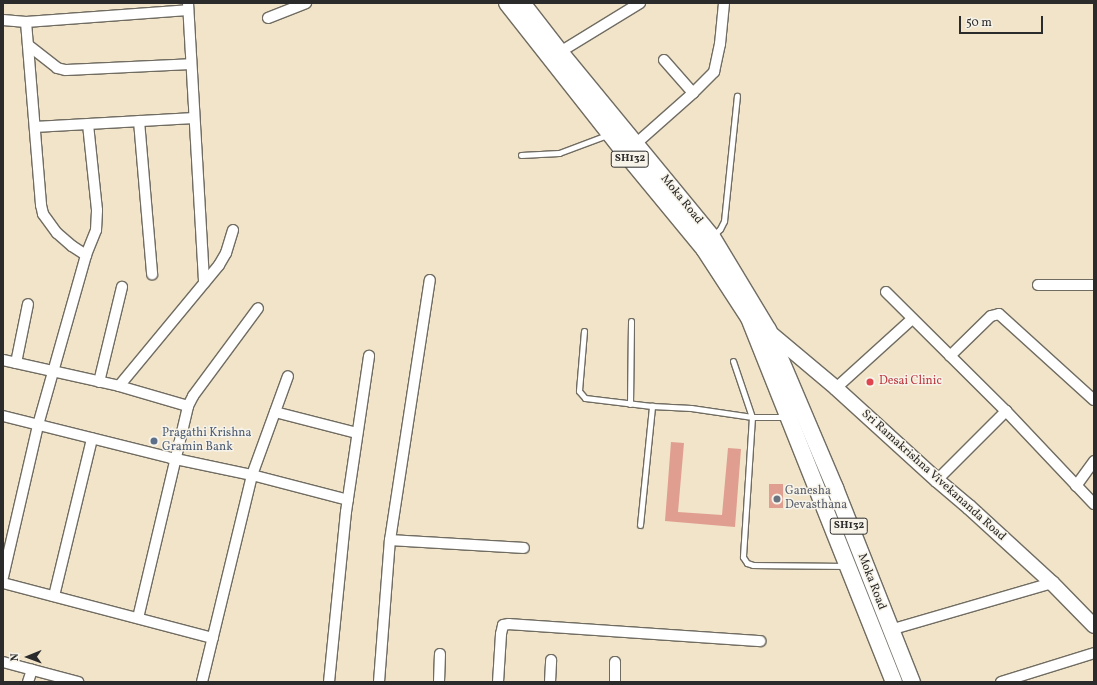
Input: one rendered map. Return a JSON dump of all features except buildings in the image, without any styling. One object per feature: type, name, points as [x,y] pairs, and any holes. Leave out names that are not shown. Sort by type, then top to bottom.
[{"type":"main road","name":"Moka Road","points":[[507,3],[610,134],[630,149],[712,237],[768,330]]},
{"type":"main road","name":"Moka Road","points":[[522,3],[560,52],[704,248],[749,318]]},
{"type":"main road","name":"Sri Ramakrishna Vivekananda Road","points":[[749,318],[768,330],[836,388],[1052,583],[1094,626]]},
{"type":"main road","name":"SH132","points":[[749,318],[779,374]]},
{"type":"main road","name":"SH132","points":[[768,330],[779,374]]},
{"type":"main road","name":"Moka Road","points":[[779,374],[788,417],[813,477],[846,566],[894,682]]},
{"type":"main road","name":"Moka Road","points":[[779,374],[835,488],[890,630],[912,682]]},
{"type":"street","points":[[268,18],[306,3]]},
{"type":"street","points":[[560,52],[640,3]]},
{"type":"street","points":[[630,149],[694,93],[714,72],[720,44],[724,3]]},
{"type":"street","points":[[3,19],[26,22],[188,6],[204,284]]},
{"type":"street","points":[[26,22],[43,214],[65,241],[86,255]]},
{"type":"street","points":[[28,45],[57,68],[66,70],[191,64]]},
{"type":"street","points":[[664,60],[694,93]]},
{"type":"street","points":[[35,127],[194,118]]},
{"type":"street","points":[[138,121],[152,274]]},
{"type":"street","points":[[3,577],[38,425],[86,255],[94,236],[97,221],[88,124]]},
{"type":"street","points":[[119,386],[219,265],[226,253],[233,230]]},
{"type":"street","points":[[379,682],[390,540],[430,280]]},
{"type":"street","points":[[1038,285],[1094,285]]},
{"type":"street","points":[[99,382],[122,287]]},
{"type":"street","points":[[886,292],[1006,411],[1094,504]]},
{"type":"street","points":[[16,363],[28,304]]},
{"type":"street","points":[[138,618],[188,406],[193,396],[258,308]]},
{"type":"street","points":[[950,356],[992,316],[999,314],[1094,400]]},
{"type":"street","points":[[836,388],[912,319]]},
{"type":"street","points":[[329,682],[348,500],[369,356]]},
{"type":"street","points":[[3,360],[119,386],[188,406]]},
{"type":"street","points":[[202,682],[252,476],[288,376]]},
{"type":"street","points":[[937,480],[1006,411]]},
{"type":"street","points":[[275,412],[357,433]]},
{"type":"street","points":[[3,416],[92,439],[348,500]]},
{"type":"street","points":[[54,596],[92,439]]},
{"type":"street","points":[[1076,486],[1094,461]]},
{"type":"street","points":[[3,529],[14,531]]},
{"type":"street","points":[[390,540],[524,548]]},
{"type":"street","points":[[3,583],[213,638]]},
{"type":"street","points":[[890,630],[1052,583]]},
{"type":"street","points":[[498,682],[501,634],[503,625],[509,624],[760,641]]},
{"type":"street","points":[[1001,682],[1094,653]]},
{"type":"street","points":[[439,682],[440,654]]},
{"type":"street","points":[[550,682],[551,660]]},
{"type":"street","points":[[3,662],[78,682]]},
{"type":"street","points":[[615,662],[615,682]]},
{"type":"street","points":[[28,682],[32,670]]},
{"type":"lane","points":[[712,237],[724,221],[737,96]]},
{"type":"lane","points":[[521,155],[559,153],[610,134]]},
{"type":"lane","points":[[630,404],[631,321]]},
{"type":"lane","points":[[584,331],[579,391],[585,398],[630,404],[691,408],[752,417],[788,417]]},
{"type":"lane","points":[[733,361],[752,417],[743,557],[747,563],[753,565],[846,566]]},
{"type":"lane","points":[[640,525],[652,406]]},
{"type":"place","name":"Desai Clinic","points":[[870,382]]},
{"type":"place","name":"Pragathi Krishna Gramin Bank","points":[[154,441]]},
{"type":"place","name":"Ganesha Devasthana","points":[[777,499]]}]
